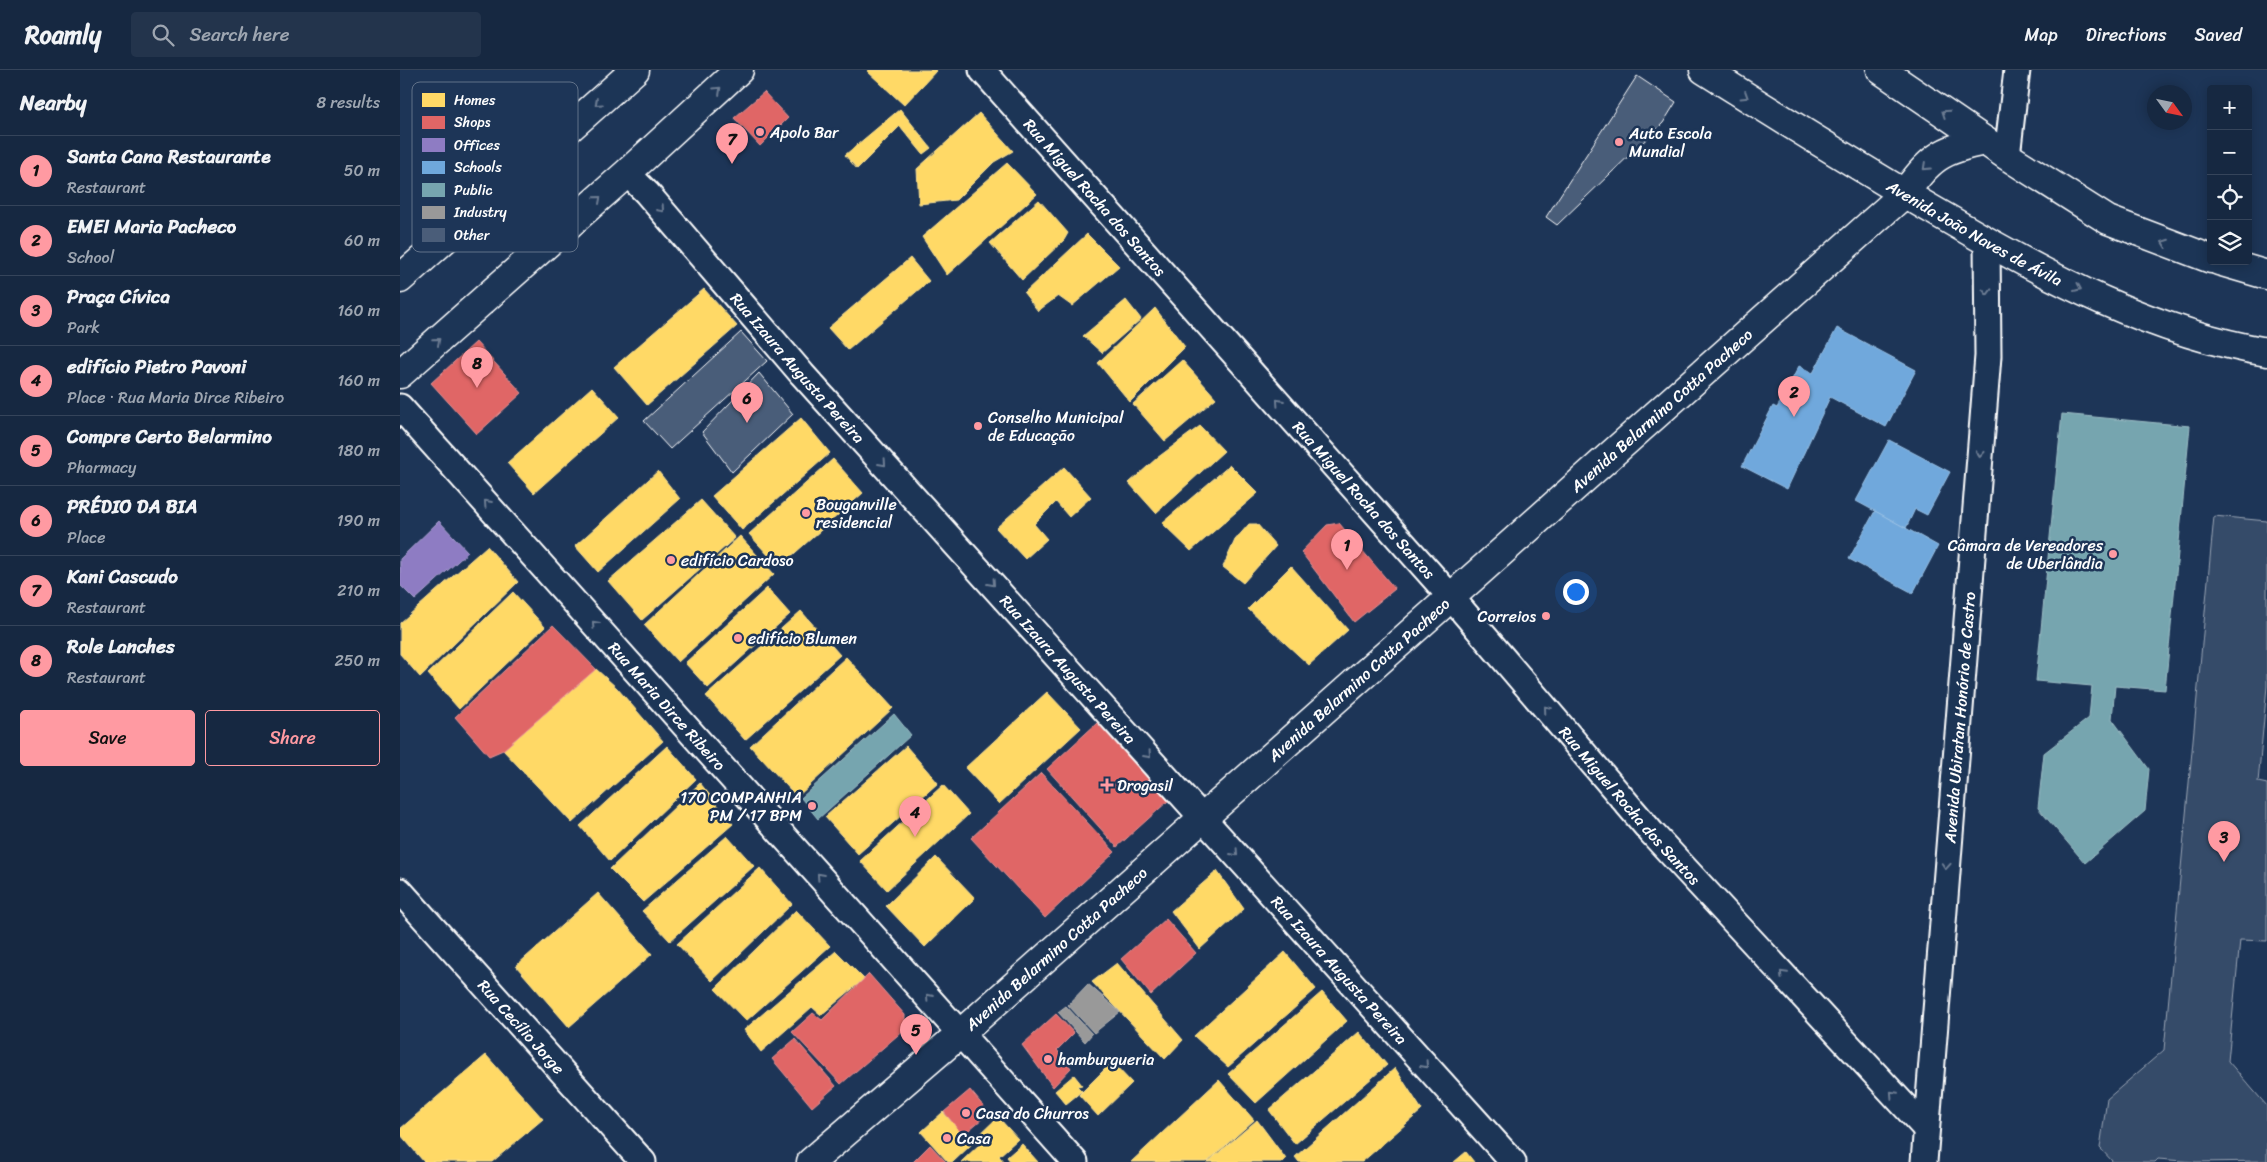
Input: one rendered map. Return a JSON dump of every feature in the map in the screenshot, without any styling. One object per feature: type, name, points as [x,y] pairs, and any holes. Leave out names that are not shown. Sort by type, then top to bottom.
[{"type":"main road","points":[[578,121],[635,70]]},
{"type":"main road","points":[[578,216],[739,70]]},
{"type":"main road","name":"Avenida João Naves de Ávila","points":[[1704,70],[1904,195],[1987,243],[2053,277],[2137,314],[2260,354]]},
{"type":"main road","points":[[1881,70],[2007,156],[2108,220],[2207,257]]},
{"type":"main road","name":"Avenida Belarmino Cotta Pacheco","points":[[811,1162],[961,1033],[1450,596],[1904,195],[1919,173],[1937,156],[1955,146],[1985,141]]},
{"type":"main road","points":[[400,279],[430,252]]},
{"type":"main road","points":[[400,374],[538,252]]},
{"type":"main road","points":[[2233,265],[2267,275]]},
{"type":"street","name":"Rua Miguel Rocha dos Santos","points":[[982,70],[1450,596],[1652,833],[1926,1129]]},
{"type":"street","points":[[2007,156],[2017,70]]},
{"type":"street","name":"Rua Izaura Augusta Pereira","points":[[627,173],[647,193],[802,374],[1203,816],[1513,1162]]},
{"type":"street","name":"Avenida Ubiratan Honório de Castro","points":[[1924,1162],[1988,356],[1987,243]]},
{"type":"street","name":"Rua Maria Dirce Ribeiro","points":[[400,407],[1075,1162]]},
{"type":"street","name":"Rua Cecílio Jorge","points":[[400,891],[643,1162]]},
{"type":"shaded area","points":[[2214,516],[2267,521],[2267,686],[2258,782],[2267,784],[2267,941],[2240,940],[2228,1061],[2267,1106],[2267,1161],[2196,1162],[2158,1159],[2155,1162],[2113,1162],[2100,1148],[2107,1099],[2164,1050]]},
{"type":"building: Homes","points":[[937,70],[904,105],[867,71]]},
{"type":"building: Homes","points":[[900,109],[931,148],[923,154],[900,126],[857,169],[845,155]]},
{"type":"building: Homes","points":[[979,113],[1013,151],[994,162],[956,200],[919,204],[917,169]]},
{"type":"building: Homes","points":[[1007,163],[1037,194],[947,275],[922,237]]},
{"type":"building: Homes","points":[[1039,200],[1068,233],[1064,240],[1022,280],[990,243]]},
{"type":"building: Homes","points":[[1087,234],[1119,266],[1072,306],[1058,296],[1038,311],[1024,293]]},
{"type":"building: Homes","points":[[910,258],[929,281],[848,350],[828,328]]},
{"type":"building: Homes","points":[[704,289],[737,326],[647,405],[614,367]]},
{"type":"building: Homes","points":[[1126,300],[1141,319],[1102,353],[1083,336]]},
{"type":"building: Homes","points":[[1155,308],[1185,347],[1130,402],[1098,363]]},
{"type":"building: Homes","points":[[1182,360],[1216,398],[1165,441],[1133,404]]},
{"type":"building: Homes","points":[[592,387],[619,417],[534,493],[507,463]]},
{"type":"building: Homes","points":[[801,418],[830,453],[742,530],[712,496]]},
{"type":"building: Homes","points":[[1200,426],[1224,451],[1156,513],[1129,483],[1157,458]]},
{"type":"building: Homes","name":"Bouganville residencial","points":[[833,459],[863,493],[779,567],[749,534]]},
{"type":"building: Homes","points":[[1230,465],[1258,493],[1191,551],[1162,523]]},
{"type":"building: Homes","points":[[1064,467],[1091,497],[1069,517],[1056,502],[1034,524],[1047,539],[1025,559],[996,528]]},
{"type":"building: Homes","points":[[658,471],[680,499],[598,572],[575,546]]},
{"type":"building: Homes","name":"edifício Cardoso","points":[[701,500],[735,538],[642,620],[608,581]]},
{"type":"building: Homes","points":[[1249,524],[1257,524],[1276,546],[1243,583],[1223,567],[1235,540]]},
{"type":"building: Homes","points":[[740,536],[774,574],[678,662],[644,625]]},
{"type":"building: Homes","points":[[487,546],[518,582],[420,677],[400,654],[400,623]]},
{"type":"building: Homes","points":[[1291,566],[1348,630],[1309,665],[1248,609]]},
{"type":"building: Homes","name":"edifício Blumen","points":[[767,588],[790,614],[708,688],[685,663]]},
{"type":"building: Homes","points":[[513,592],[545,627],[459,709],[428,674]]},
{"type":"building: Homes","points":[[801,611],[840,655],[745,740],[706,696]]},
{"type":"building: Homes","points":[[846,657],[893,708],[797,797],[750,746]]},
{"type":"building: Homes","points":[[596,669],[617,688],[663,741],[572,823],[503,750]]},
{"type":"building: Homes","points":[[1047,692],[1081,728],[999,804],[965,768]]},
{"type":"building: Homes","points":[[667,746],[696,779],[610,861],[580,826]]},
{"type":"building: Homes","points":[[906,746],[938,783],[858,854],[825,817]]},
{"type":"building: Homes","points":[[700,783],[733,824],[643,902],[610,869]]},
{"type":"building: Homes","points":[[943,785],[969,814],[887,890],[860,861]]},
{"type":"building: Homes","points":[[727,836],[754,866],[670,941],[642,911]]},
{"type":"building: Homes","points":[[936,857],[975,898],[925,947],[886,906]]},
{"type":"building: Homes","points":[[760,868],[792,904],[712,981],[677,944]]},
{"type":"building: Homes","points":[[1217,871],[1244,909],[1200,949],[1171,911]]},
{"type":"building: Homes","points":[[598,893],[652,954],[569,1027],[516,966]]},
{"type":"building: Homes","points":[[796,910],[830,946],[746,1021],[715,989]]},
{"type":"building: Homes","points":[[836,951],[864,979],[821,1015],[812,1007],[761,1052],[744,1030]]},
{"type":"building: Homes","points":[[1285,952],[1316,989],[1228,1067],[1194,1036]]},
{"type":"building: Homes","points":[[1117,963],[1183,1040],[1165,1059],[1092,982]]},
{"type":"building: Homes","points":[[1322,992],[1347,1021],[1256,1103],[1228,1074]]},
{"type":"building: Homes","points":[[1359,1032],[1387,1065],[1295,1144],[1269,1110]]},
{"type":"building: Homes","points":[[486,1055],[543,1119],[492,1162],[424,1162],[400,1134],[400,1129]]},
{"type":"building: Homes","points":[[1112,1062],[1132,1083],[1098,1116],[1079,1095]]},
{"type":"building: Homes","points":[[1395,1068],[1422,1110],[1362,1162],[1299,1162],[1295,1157]]},
{"type":"building: Homes","points":[[1074,1075],[1082,1085],[1077,1086],[1082,1091],[1066,1104],[1055,1091]]},
{"type":"building: Homes","points":[[1219,1080],[1254,1120],[1207,1162],[1131,1162]]},
{"type":"building: Homes","name":"Casa","points":[[943,1112],[972,1144],[953,1162],[948,1162],[921,1132]]},
{"type":"building: Homes","name":"Casa","points":[[998,1117],[1018,1139],[999,1156],[1004,1162],[961,1162],[981,1143],[976,1138]]},
{"type":"building: Homes","points":[[1257,1120],[1286,1159],[1283,1162],[1208,1162]]},
{"type":"building: Homes","name":"Casa","points":[[1022,1144],[1038,1162],[1011,1162],[1007,1157]]},
{"type":"building: Homes","points":[[1466,1152],[1474,1162],[1454,1162]]},
{"type":"building: Shops","name":"Apolo Bar","points":[[764,92],[788,118],[760,146],[734,118]]},
{"type":"building: Shops","points":[[476,342],[522,393],[477,434],[431,383]]},
{"type":"building: Shops","points":[[1339,523],[1395,589],[1354,622],[1301,552],[1327,525]]},
{"type":"building: Shops","points":[[553,625],[596,669],[503,750],[489,756],[455,717]]},
{"type":"building: Shops","name":"Drogasil","points":[[1097,723],[1168,801],[1117,847],[1047,769]]},
{"type":"building: Shops","points":[[1041,773],[1115,852],[1045,918],[971,838]]},
{"type":"building: Shops","points":[[1166,919],[1196,953],[1151,995],[1121,959]]},
{"type":"building: Shops","points":[[869,974],[905,1015],[905,1029],[841,1084],[792,1032],[813,1013],[822,1020]]},
{"type":"building: Shops","name":"hamburgueria","points":[[1056,1014],[1074,1033],[1057,1050],[1071,1068],[1053,1087],[1022,1045]]},
{"type":"building: Shops","points":[[795,1039],[836,1086],[812,1107],[772,1059]]},
{"type":"building: Shops","name":"Casa do Churros","points":[[970,1090],[989,1113],[963,1135],[944,1112]]},
{"type":"building: Shops","points":[[930,1145],[946,1162],[913,1162]]},
{"type":"building: Offices","points":[[439,521],[468,552],[415,600],[400,585],[400,559]]},
{"type":"building: Schools","points":[[1837,328],[1916,370],[1886,427],[1830,397],[1787,489],[1742,466],[1773,406],[1777,408],[1799,366],[1813,373]]},
{"type":"building: Schools","points":[[1889,440],[1950,472],[1927,515],[1915,509],[1906,528],[1856,501]]},
{"type":"building: Schools","points":[[1875,511],[1938,546],[1913,593],[1849,559]]},
{"type":"building: Public","name":"Câmara de Vereadores de Uberlândia","points":[[2062,414],[2190,426],[2165,690],[2115,686],[2112,719],[2149,769],[2145,811],[2085,863],[2038,808],[2044,753],[2089,718],[2092,686],[2036,681]]},
{"type":"building: Public","points":[[894,714],[911,735],[818,819],[801,798]]},
{"type":"building: Industry","points":[[1088,984],[1120,1012],[1094,1033],[1068,1005]]},
{"type":"building: Industry","points":[[1066,1006],[1092,1034],[1085,1042],[1058,1012]]},
{"type":"building: Other","name":"Auto Escola Mundial","points":[[1637,76],[1676,102],[1663,123],[1557,225],[1546,217]]},
{"type":"building: Other","points":[[741,332],[767,361],[670,449],[644,421]]},
{"type":"building: Other","points":[[759,373],[793,414],[732,472],[702,432]]},
{"type":"place","name":"Apolo Bar","points":[[760,132]]},
{"type":"place","name":"Auto Escola Mundial","points":[[1619,142]]},
{"type":"place","name":"Kani Cascudo","points":[[732,164]]},
{"type":"place","name":"Role Lanches","points":[[477,388]]},
{"type":"place","name":"EMEI Maria Pacheco","points":[[1794,417]]},
{"type":"place","name":"PRÉDIO DA BIA","points":[[747,423]]},
{"type":"place","name":"Conselho Municipal de Educação","points":[[978,426]]},
{"type":"place","name":"Bouganville residencial","points":[[806,513]]},
{"type":"place","name":"Câmara de Vereadores de Uberlândia","points":[[2113,554]]},
{"type":"place","name":"edifício Cardoso","points":[[671,560]]},
{"type":"place","name":"Santa Cana Restaurante","points":[[1347,570]]},
{"type":"place","name":"Correios","points":[[1546,616]]},
{"type":"place","name":"edifício Blumen","points":[[738,638]]},
{"type":"place","name":"Drogasil","points":[[1107,785]]},
{"type":"place","name":"170 COMPANHIA PM / 17 BPM","points":[[812,806]]},
{"type":"place","name":"edifício Pietro Pavoni","points":[[915,837]]},
{"type":"place","name":"Praça Cívica","points":[[2224,862]]},
{"type":"place","name":"Compre Certo Belarmino","points":[[916,1055]]},
{"type":"place","name":"hamburgueria","points":[[1048,1059]]},
{"type":"place","name":"Casa do Churros","points":[[966,1113]]},
{"type":"place","name":"Casa","points":[[947,1138]]}]
